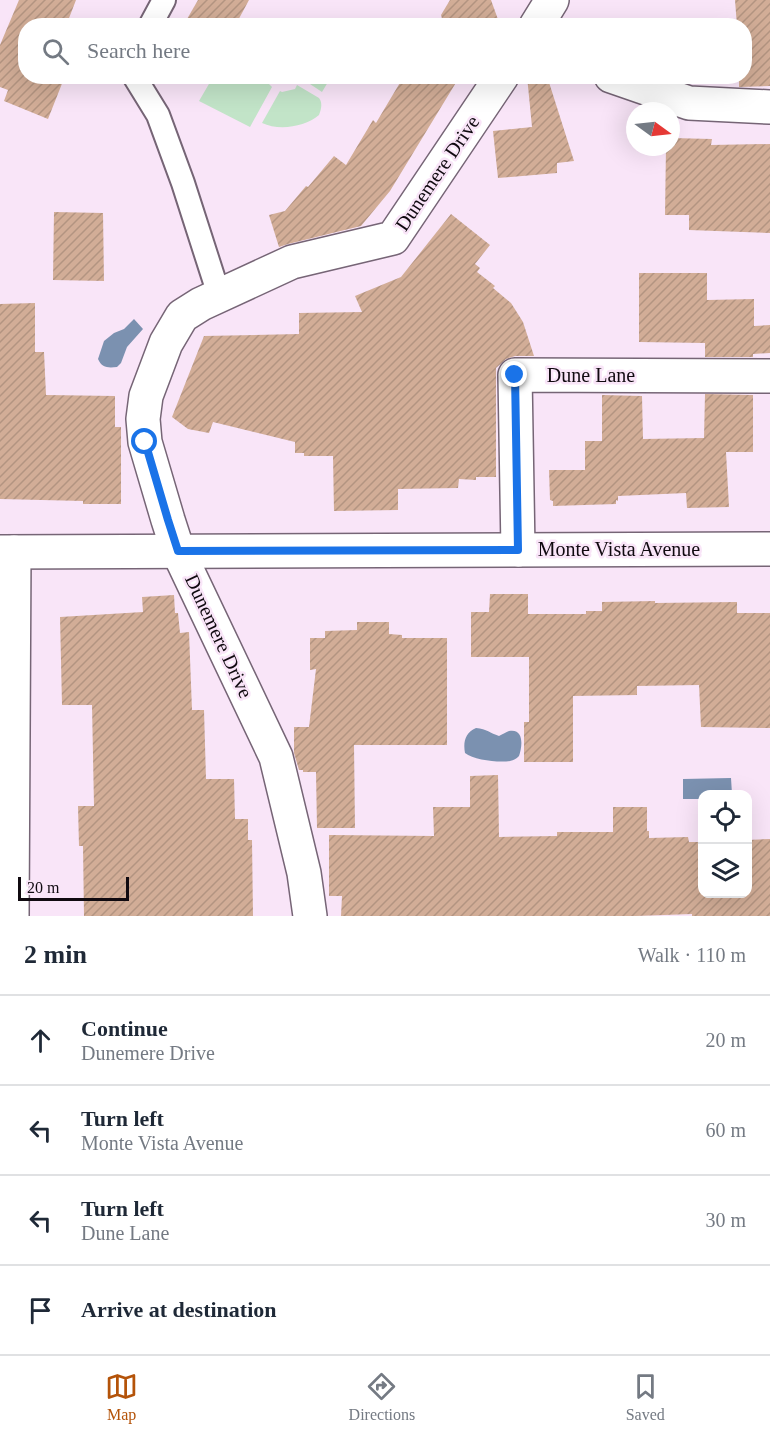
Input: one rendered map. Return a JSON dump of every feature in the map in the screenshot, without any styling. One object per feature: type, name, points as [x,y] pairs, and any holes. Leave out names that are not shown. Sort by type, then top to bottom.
[{"type":"street","points":[[541,18],[552,0]]},
{"type":"street","name":"Dunemere Drive","points":[[310,916],[304,873],[276,758],[178,551],[168,520],[145,442],[143,419],[146,396],[166,343],[182,316],[219,295],[292,262],[393,238],[497,84]]},
{"type":"street","points":[[634,84],[689,103],[770,107]]},
{"type":"street","name":"Dune Lane","points":[[518,550],[515,375],[770,376]]},
{"type":"street","name":"Monte Vista Avenue","points":[[7,552],[770,549]]},
{"type":"street","points":[[7,552],[12,916]]},
{"type":"lane","points":[[154,18],[164,0]]},
{"type":"lane","points":[[139,84],[158,115],[183,183],[219,295]]},
{"type":"green space","points":[[209,84],[269,84],[272,87],[250,127],[199,101]]},
{"type":"green space","points":[[310,84],[327,84],[322,92]]},
{"type":"green space","points":[[297,85],[319,98],[321,109],[319,115],[292,127],[276,127],[262,123],[280,91],[295,89]]},
{"type":"water","points":[[134,319],[143,329],[127,347],[121,363],[117,367],[103,366],[98,359],[104,341],[124,329]]},
{"type":"water","points":[[476,728],[499,736],[509,731],[518,733],[521,739],[519,756],[511,761],[500,762],[480,759],[465,753],[466,738],[469,732]]},
{"type":"water","points":[[731,778],[732,790],[698,790],[698,799],[683,799],[683,779]]},
{"type":"building","points":[[19,0],[76,0],[69,18],[18,18],[18,84],[62,84],[48,119],[4,101],[8,90],[0,87],[0,45]]},
{"type":"building","points":[[198,0],[249,0],[239,18],[188,18]]},
{"type":"building","points":[[450,0],[491,0],[497,18],[442,18],[441,15]]},
{"type":"building","points":[[735,0],[770,0],[770,86],[739,87],[739,84],[752,84],[752,18],[736,18]]},
{"type":"building","points":[[399,84],[455,84],[390,191],[361,226],[279,247],[269,215],[285,211],[334,156],[346,165],[373,120],[376,123]]},
{"type":"building","points":[[528,84],[550,84],[574,161],[557,163],[557,173],[498,178],[493,131],[532,127]]},
{"type":"building","points":[[680,138],[712,139],[711,145],[770,144],[770,233],[689,230],[689,215],[665,215],[666,156],[680,156]]},
{"type":"building","points":[[54,212],[103,213],[104,281],[53,280]]},
{"type":"building","points":[[451,214],[490,245],[475,264],[480,268],[477,272],[511,303],[523,322],[534,356],[515,356],[506,359],[496,368],[496,477],[476,477],[476,480],[459,479],[458,488],[398,489],[398,510],[334,511],[333,456],[304,456],[304,453],[295,453],[295,442],[213,422],[209,433],[188,429],[172,417],[204,336],[299,334],[299,313],[362,312],[355,296],[401,277]]},
{"type":"building","points":[[639,273],[707,273],[707,300],[754,299],[754,326],[770,325],[770,353],[753,354],[753,357],[705,357],[705,343],[639,342]]},
{"type":"building","points":[[35,303],[35,352],[44,352],[46,395],[115,396],[115,427],[121,427],[121,504],[0,499],[0,304]]},
{"type":"building","points":[[705,394],[753,395],[753,452],[726,452],[729,507],[687,508],[686,493],[618,496],[616,504],[553,506],[553,501],[550,500],[549,470],[585,470],[585,441],[602,441],[602,395],[642,396],[643,439],[704,438]]},
{"type":"building","points":[[490,594],[528,594],[528,614],[586,614],[586,611],[602,611],[602,602],[655,601],[655,603],[737,602],[737,613],[770,613],[770,728],[701,727],[699,685],[637,686],[637,695],[573,696],[573,762],[524,762],[524,722],[529,722],[529,657],[471,657],[471,612],[489,612]]},
{"type":"building","points":[[174,595],[175,613],[178,613],[180,633],[189,632],[192,710],[204,710],[206,779],[234,779],[235,819],[248,819],[248,840],[252,840],[253,916],[84,916],[83,846],[79,846],[78,806],[94,806],[92,705],[62,705],[60,617],[143,612],[142,597]]},
{"type":"building","points":[[357,622],[389,622],[389,634],[402,635],[402,638],[447,638],[447,745],[354,745],[355,828],[317,828],[316,772],[299,770],[294,753],[294,727],[309,727],[316,669],[310,670],[310,638],[325,638],[325,631],[357,630]]},
{"type":"building","points":[[498,775],[499,837],[557,836],[557,832],[613,832],[613,807],[647,807],[649,838],[688,837],[689,842],[698,842],[698,898],[752,898],[752,840],[770,839],[770,916],[692,916],[692,914],[341,916],[342,896],[329,896],[329,835],[434,836],[433,807],[470,807],[470,776]]},
{"type":"route","points":[[145,442],[178,551],[518,550],[515,375]]}]
